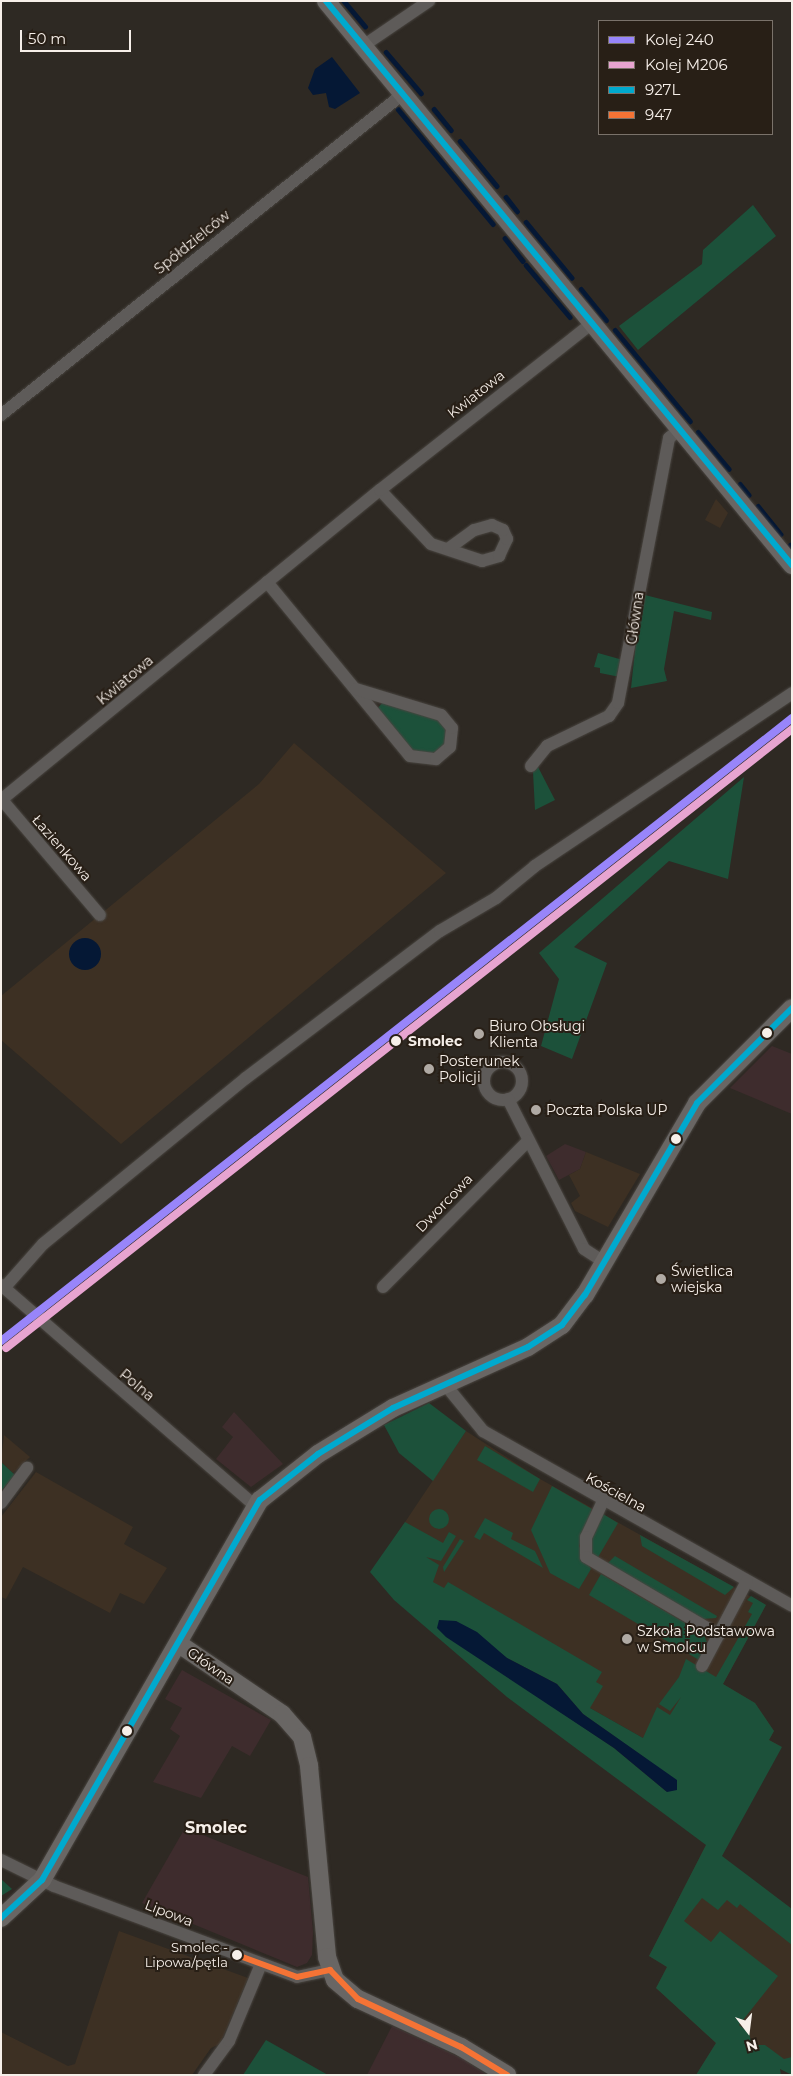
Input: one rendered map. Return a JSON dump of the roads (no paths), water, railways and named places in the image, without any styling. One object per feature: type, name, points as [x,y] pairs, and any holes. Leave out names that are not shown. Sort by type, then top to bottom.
[{"type":"street","points":[[326,1],[792,565]]},
{"type":"street","points":[[363,46],[429,1]]},
{"type":"street","name":"Spółdzielców","points":[[1,415],[403,94]]},
{"type":"street","name":"Kwiatowa","points":[[1,800],[380,490],[592,324]]},
{"type":"street","name":"Główna","points":[[531,766],[547,746],[609,716],[618,703],[669,438],[680,429]]},
{"type":"street","points":[[380,490],[416,533],[448,549]]},
{"type":"street","points":[[267,582],[356,689],[416,760],[436,759],[450,747],[452,728],[441,715],[356,689]]},
{"type":"street","points":[[3,1286],[44,1244],[186,1127],[440,931],[496,898],[535,866],[792,693]]},
{"type":"street","name":"Łazienkowa","points":[[1,800],[100,915]]},
{"type":"street","name":"Główna","points":[[330,1970],[302,1737],[282,1714],[179,1644],[255,1506],[318,1454],[444,1383],[554,1332],[585,1295],[697,1103],[792,1008]]},
{"type":"street","points":[[508,1100],[584,1249],[604,1262]]},
{"type":"street","name":"Dworcowa","points":[[383,1287],[528,1141]]},
{"type":"street","name":"Polna","points":[[3,1286],[47,1330],[255,1506]]},
{"type":"street","name":"Kościelna","points":[[444,1383],[484,1432],[603,1501],[792,1606]]},
{"type":"street","points":[[1,1503],[28,1468]]},
{"type":"street","points":[[603,1501],[586,1537],[586,1557],[719,1635]]},
{"type":"street","points":[[702,1666],[747,1581]]},
{"type":"street","points":[[1,1918],[42,1880],[179,1644]]},
{"type":"street","name":"Lipowa","points":[[1,1860],[42,1880],[297,1977],[330,1970]]},
{"type":"street","points":[[204,2075],[229,2041],[261,1964]]},
{"type":"street","points":[[330,1970],[339,1984],[358,1999],[461,2047],[508,2075]]},
{"type":"water","points":[[332,57],[360,93],[335,109],[329,107],[326,93],[313,95],[308,88],[315,69]]},
{"type":"water","points":[[85,938],[97,942],[101,954],[97,966],[85,970],[73,966],[69,954],[73,942]]},
{"type":"water","points":[[439,1620],[456,1621],[477,1632],[507,1658],[557,1684],[583,1714],[677,1780],[677,1790],[667,1792],[614,1748],[446,1637],[437,1628]]},
{"type":"waterway","points":[[344,1],[365,26]]},
{"type":"waterway","points":[[386,52],[421,93]]},
{"type":"waterway","points":[[398,109],[493,224]]},
{"type":"waterway","points":[[434,109],[451,130]]},
{"type":"waterway","points":[[460,141],[497,186]]},
{"type":"waterway","points":[[506,197],[517,211]]},
{"type":"waterway","points":[[526,222],[572,278]]},
{"type":"waterway","points":[[505,238],[523,261]]},
{"type":"waterway","points":[[526,265],[570,317]]},
{"type":"waterway","points":[[581,289],[606,320]]},
{"type":"waterway","points":[[615,330],[690,421]]},
{"type":"waterway","points":[[698,432],[729,469]]},
{"type":"waterway","points":[[740,484],[749,495]]},
{"type":"waterway","points":[[758,506],[781,534]]},
{"type":"rail line","name":"240","points":[[1,1341],[792,718]]},
{"type":"rail line","name":"M206","points":[[6,1348],[792,729]]},
{"type":"place","name":"Biuro Obsługi Klienta","points":[[479,1034]]},
{"type":"place","name":"Smolec","points":[[396,1041]]},
{"type":"place","name":"Posterunek Policji","points":[[429,1069]]},
{"type":"place","name":"Poczta Polska UP","points":[[536,1110]]},
{"type":"place","name":"Świetlica wiejska","points":[[661,1279]]},
{"type":"place","name":"Szkoła Podstawowa w Smolcu","points":[[627,1639]]},
{"type":"place","name":"Smolec - Lipowa/pętla","points":[[237,1955]]},
{"type":"district","name":"Smolec","points":[[216,1828]]}]
